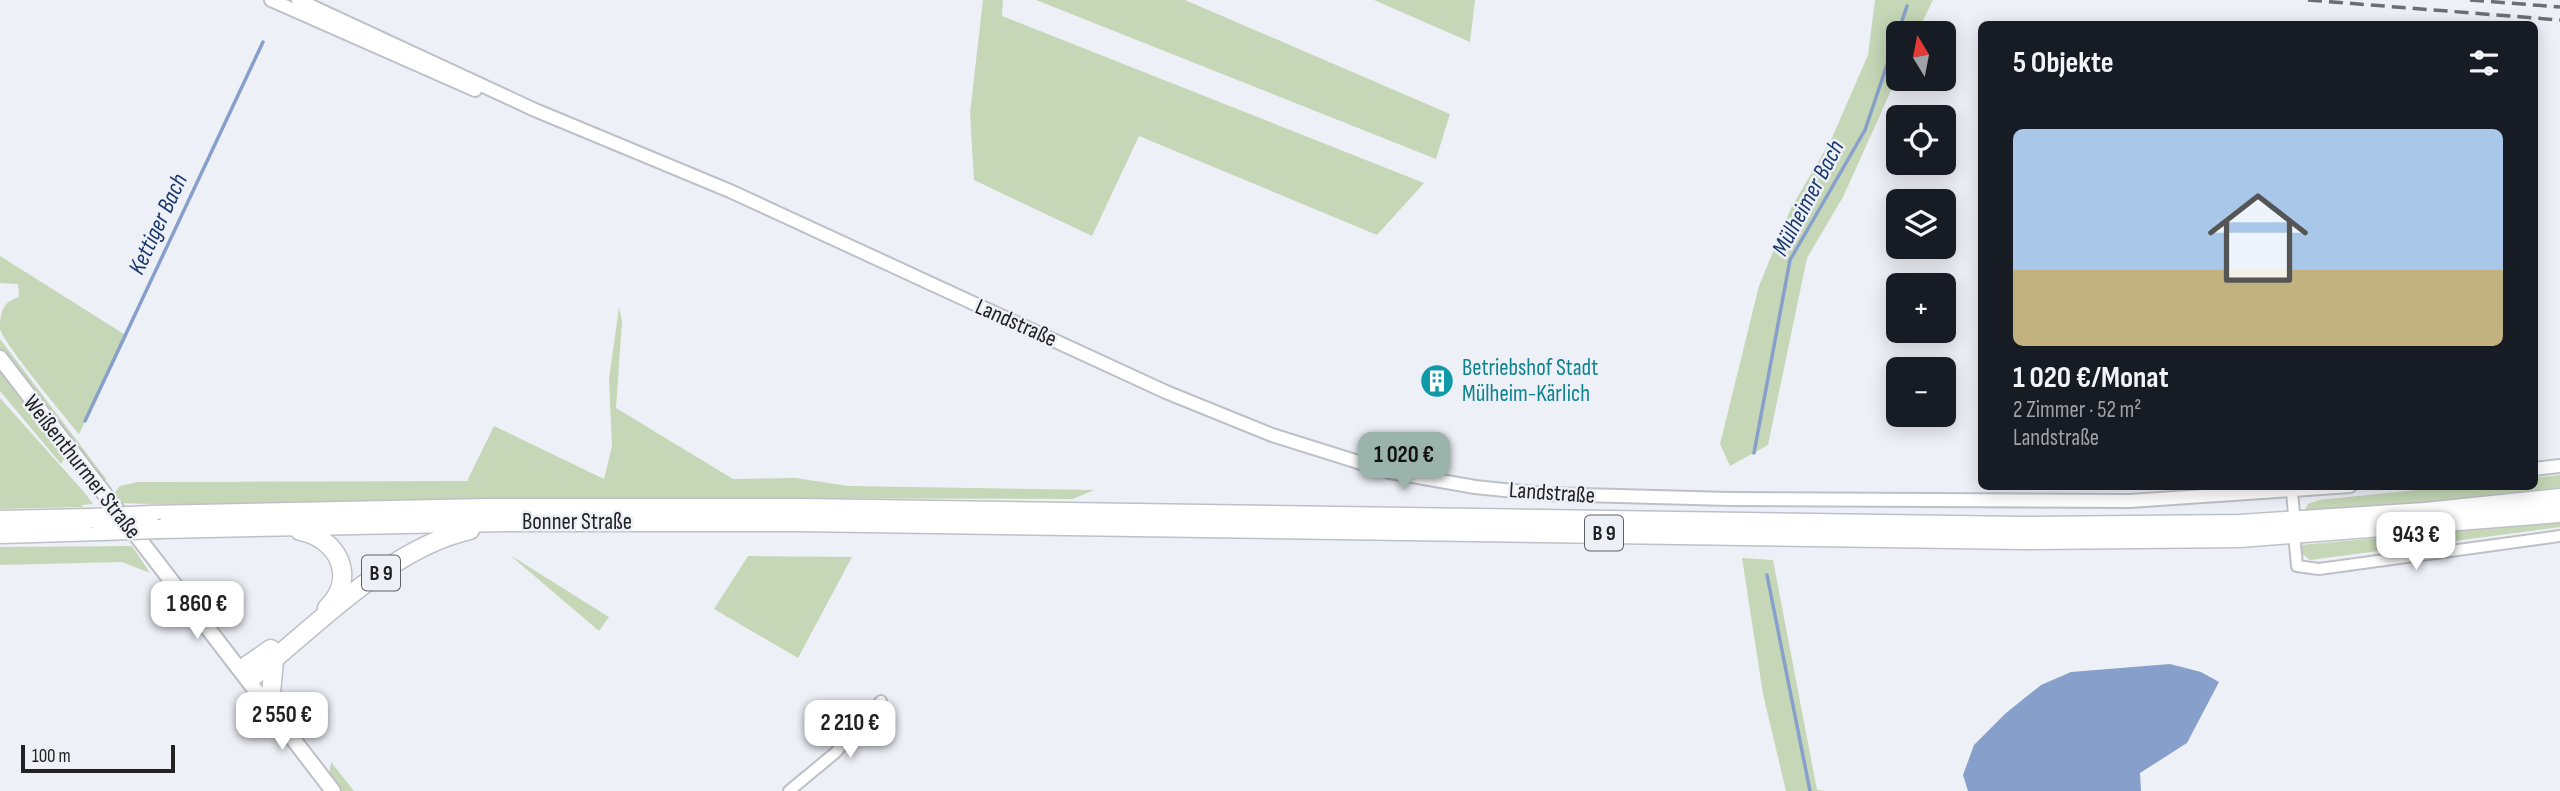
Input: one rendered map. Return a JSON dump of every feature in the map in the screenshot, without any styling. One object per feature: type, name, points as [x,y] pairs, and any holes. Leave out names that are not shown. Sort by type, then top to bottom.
[{"type":"highway","name":"B 9","points":[[0,534],[96,524],[488,508],[802,508],[2022,526],[2240,524],[2425,512],[2560,498]]},
{"type":"highway","name":"Bonner Straße","points":[[507,522],[2022,540],[2254,538],[2560,513]]},
{"type":"highway","name":"B 9","points":[[0,520],[96,524]]},
{"type":"highway","name":"B 9","points":[[155,522],[272,526],[507,522]]},
{"type":"highway","name":"B 9","points":[[246,674],[274,660],[412,551],[451,535],[507,522]]},
{"type":"highway","name":"B 9","points":[[246,674],[334,601],[342,586],[340,561],[324,539],[309,533],[272,526]]},
{"type":"highway","points":[[270,705],[274,660]]},
{"type":"main road","name":"Weißenthurmer Straße","points":[[0,358],[270,705],[333,791]]},
{"type":"main road","name":"Weißenthurmer Straße","points":[[0,365],[11,375]]},
{"type":"street","points":[[298,0],[535,110]]},
{"type":"street","points":[[318,0],[334,17]]},
{"type":"street","points":[[276,1],[454,81],[517,107],[535,110]]},
{"type":"street","name":"Landstraße","points":[[535,110],[730,191],[1210,410],[1305,447],[1406,476],[1544,494],[1730,499],[2039,503],[2311,490]]},
{"type":"street","points":[[2538,469],[2560,466]]},
{"type":"street","points":[[2292,492],[2294,514]]},
{"type":"street","points":[[2295,544],[2296,562],[2300,569],[2329,569],[2560,536]]},
{"type":"street","points":[[789,791],[835,753],[881,701]]},
{"type":"green space","points":[[983,0],[1003,0],[1002,16],[1424,183],[1377,235],[1139,136],[1092,236],[974,180],[970,113]]},
{"type":"green space","points":[[1036,0],[1185,0],[1450,114],[1436,159]]},
{"type":"green space","points":[[1374,0],[1475,0],[1470,42]]},
{"type":"green space","points":[[1875,0],[1933,0],[1923,21],[1886,21],[1886,91],[1891,91],[1843,197],[1807,258],[1768,445],[1730,466],[1720,444],[1759,286],[1791,208],[1831,140],[1868,55]]},
{"type":"green space","points":[[0,256],[127,336],[79,434],[23,364],[0,329],[4,308],[19,297],[18,284],[0,283]]},
{"type":"green space","points":[[619,307],[622,322],[616,408],[733,479],[796,478],[848,486],[1094,490],[1073,499],[700,498],[192,505],[115,503],[111,497],[120,486],[138,482],[467,481],[494,426],[604,479],[612,446],[609,380]]},
{"type":"green space","points":[[0,339],[106,479],[106,485],[0,352]]},
{"type":"green space","points":[[0,372],[59,447],[64,459],[61,464],[0,391]]},
{"type":"green space","points":[[0,398],[93,504],[82,505],[83,507],[0,509]]},
{"type":"green space","points":[[2560,475],[2560,489],[2303,514],[2308,504],[2319,500],[2416,490],[2538,490],[2538,478]]},
{"type":"green space","points":[[2560,522],[2560,527],[2310,560],[2301,553],[2300,545]]},
{"type":"green space","points":[[132,546],[150,573],[122,562],[0,565],[0,547]]},
{"type":"green space","points":[[510,555],[609,617],[599,631]]},
{"type":"green space","points":[[748,556],[852,557],[798,658],[714,609]]},
{"type":"green space","points":[[1742,558],[1773,560],[1817,790],[1826,791],[1786,791],[1763,694]]},
{"type":"green space","points":[[331,762],[354,791],[342,791],[329,775]]},
{"type":"water","points":[[2170,664],[2201,672],[2219,682],[2187,743],[2140,773],[2141,791],[1968,791],[1963,775],[1974,745],[2006,713],[2041,685],[2071,672]]},
{"type":"waterway","name":"Mülheimer Bach","points":[[1754,453],[1790,260],[1865,130],[1907,6]]},
{"type":"waterway","name":"Kettiger Bach","points":[[85,421],[263,42]]},
{"type":"waterway","name":"Mülheimer Bach","points":[[1767,575],[1810,791]]},
{"type":"railway","points":[[2308,0],[2560,20]]},
{"type":"railway","points":[[2470,0],[2560,7]]},
{"type":"place","name":"Betriebshof Stadt Mülheim-Kärlich","points":[[1437,381]]}]
